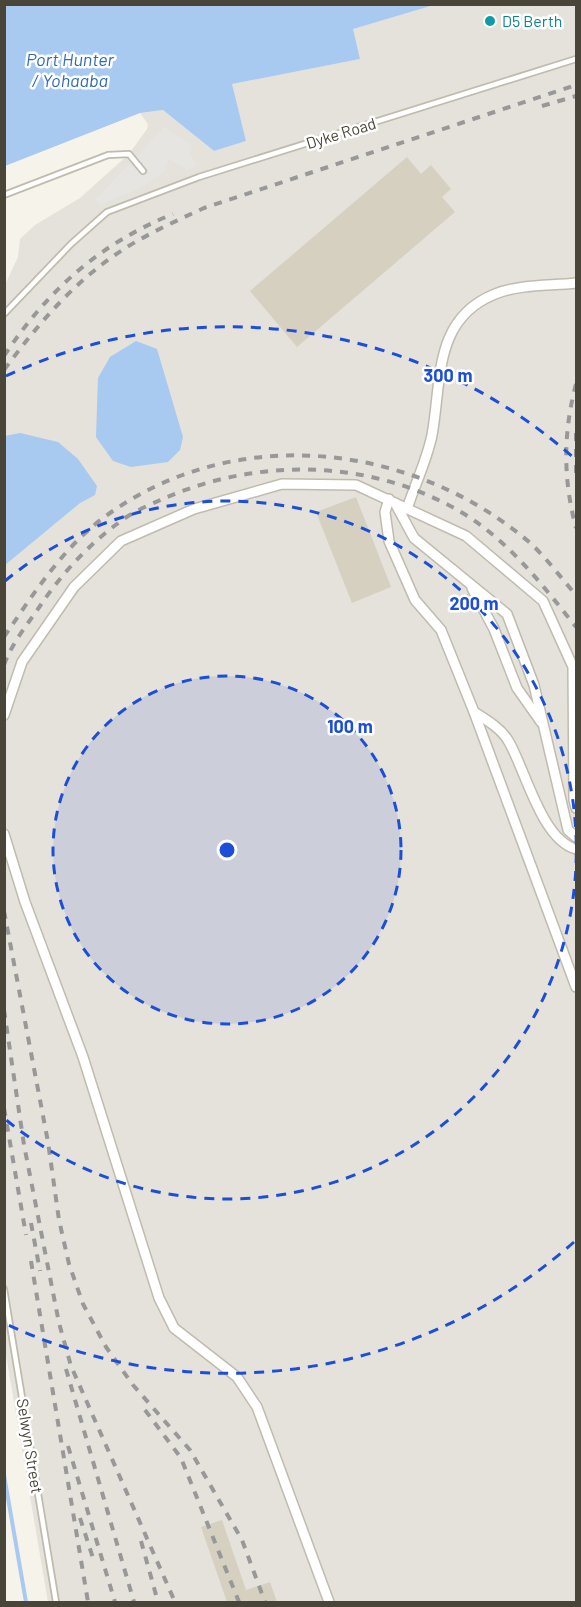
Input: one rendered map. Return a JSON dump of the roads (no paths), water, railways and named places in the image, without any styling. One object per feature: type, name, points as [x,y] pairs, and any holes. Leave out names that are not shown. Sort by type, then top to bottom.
[{"type":"street","points":[[407,509],[431,437],[442,351],[457,323],[469,309],[497,293],[576,283]]},
{"type":"street","points":[[4,715],[22,662],[74,588],[121,541],[194,509],[282,484],[356,485],[466,536],[543,601],[573,667],[574,800],[576,808]]},
{"type":"street","points":[[392,501],[414,538],[507,614],[534,685],[568,830],[576,837]]},
{"type":"street","points":[[392,501],[385,512],[389,541],[414,600],[441,630],[474,712],[576,987]]},
{"type":"street","points":[[470,583],[494,628],[517,688],[544,726]]},
{"type":"street","points":[[474,712],[508,740],[549,828],[566,847],[576,849]]},
{"type":"street","points":[[4,834],[25,902],[83,1057],[159,1298],[174,1328],[237,1377],[257,1407],[329,1602]]},
{"type":"lane","name":"Dyke Road","points":[[4,314],[71,244],[107,212],[199,177],[576,59]]},
{"type":"lane","points":[[4,195],[108,155],[129,154],[143,171]]},
{"type":"lane","name":"Selwyn Street","points":[[4,1288],[56,1602]]},
{"type":"water","name":"Port Hunter / Yohaaba","points":[[5,4],[434,5],[353,29],[360,59],[232,84],[246,141],[214,151],[163,110],[140,113],[5,166]]},
{"type":"water","points":[[136,341],[157,349],[183,437],[180,450],[168,462],[131,467],[113,461],[96,437],[98,378],[110,357]]},
{"type":"water","points":[[20,433],[58,442],[78,459],[97,486],[95,495],[80,503],[5,565],[5,436]]},
{"type":"waterway","points":[[4,1475],[26,1602]]},
{"type":"railway","points":[[4,370],[41,323],[83,280],[115,255],[158,230],[204,208],[576,85]]},
{"type":"railway","points":[[542,106],[576,96]]},
{"type":"railway","points":[[4,356],[39,310],[77,272],[122,240],[173,214]]},
{"type":"railway","points":[[576,384],[569,420],[566,456],[569,492],[576,528]]},
{"type":"railway","points":[[576,433],[576,477]]},
{"type":"railway","points":[[4,637],[51,570],[79,539],[110,513],[160,484],[213,466],[268,456],[323,456],[378,465],[431,483],[482,508],[528,541],[576,595]]},
{"type":"railway","points":[[4,665],[20,634],[56,584],[85,552],[122,520],[153,503],[202,484],[241,475],[280,470],[319,470],[358,474],[397,484],[434,498],[469,517],[500,541],[527,568],[576,627]]},
{"type":"railway","points":[[4,911],[48,1142],[59,1220],[69,1264],[83,1304],[106,1347],[133,1385],[190,1450],[242,1540],[265,1602]]},
{"type":"railway","points":[[4,1010],[24,1145],[59,1323],[71,1366],[175,1602]]},
{"type":"railway","points":[[4,1108],[26,1235]]},
{"type":"railway","points":[[31,1223],[40,1271]]},
{"type":"railway","points":[[31,1261],[88,1602]]},
{"type":"railway","points":[[66,1369],[134,1602]]},
{"type":"railway","points":[[145,1410],[181,1458],[239,1602]]},
{"type":"railway","points":[[68,1446],[115,1602]]},
{"type":"railway","points":[[80,1518],[93,1558]]},
{"type":"railway","points":[[141,1541],[158,1602]]},
{"type":"place","name":"D5 Berth","points":[[490,21]]}]
